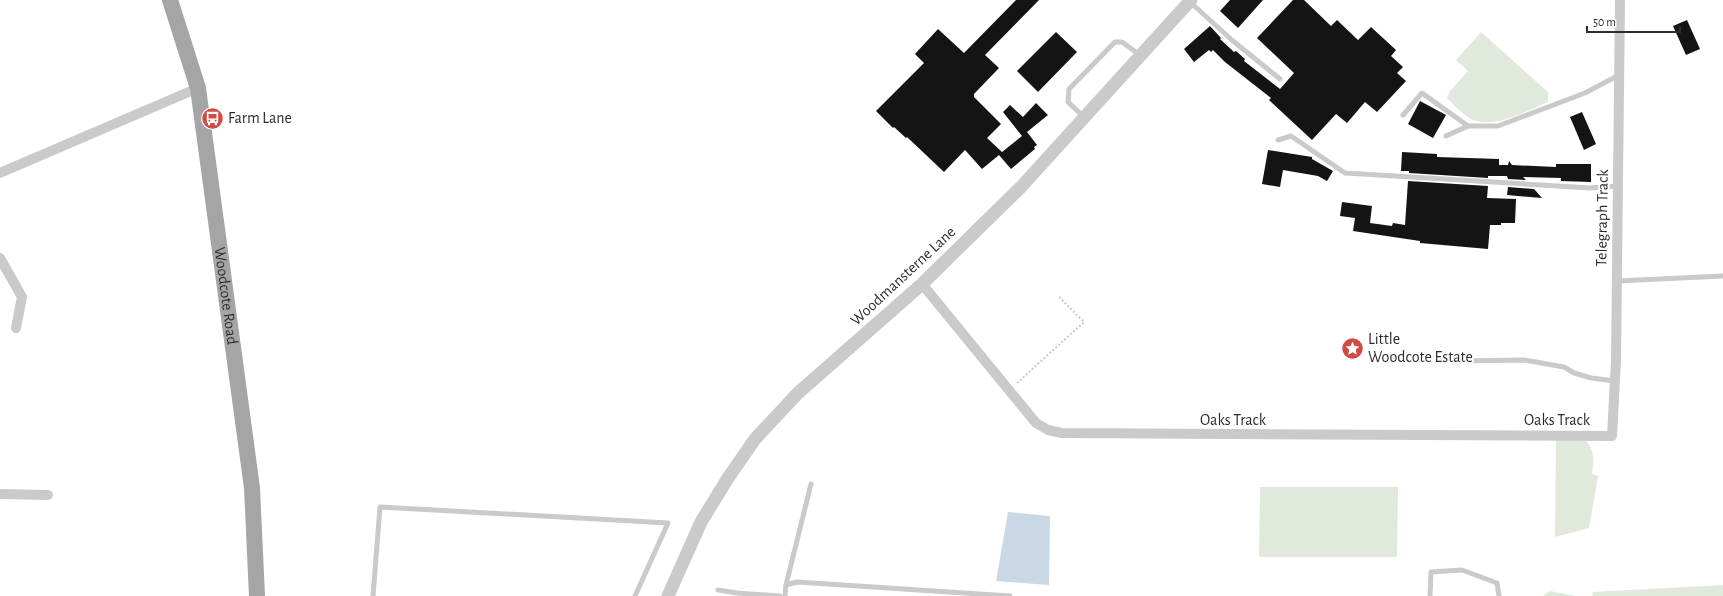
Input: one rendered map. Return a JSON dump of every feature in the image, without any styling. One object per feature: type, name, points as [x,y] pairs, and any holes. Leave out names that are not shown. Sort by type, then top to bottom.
[{"type":"main road","name":"Woodcote Road","points":[[170,0],[198,88],[252,488],[257,596]]},
{"type":"street","name":"Telegraph Track","points":[[1612,436],[1615,381],[1617,281],[1620,0]]},
{"type":"street","name":"Woodmansterne Lane","points":[[668,596],[701,522],[728,478],[755,439],[798,393],[922,284],[1021,187],[1191,1]]},
{"type":"street","points":[[0,173],[198,88]]},
{"type":"street","points":[[0,258],[22,297],[16,328]]},
{"type":"street","name":"Oaks Track","points":[[922,284],[1036,423],[1048,430],[1062,433],[1612,436]]},
{"type":"street","points":[[0,494],[48,495]]},
{"type":"lane","points":[[1191,1],[1233,41],[1280,79]]},
{"type":"lane","points":[[1084,117],[1068,102],[1069,90],[1115,42],[1122,42],[1141,56]]},
{"type":"lane","points":[[1446,136],[1468,126],[1498,126],[1504,124],[1585,93],[1619,75]]},
{"type":"lane","points":[[1403,115],[1422,93],[1468,126]]},
{"type":"lane","points":[[1278,140],[1291,136],[1345,173],[1590,188],[1618,186]]},
{"type":"lane","points":[[1617,281],[1723,276]]},
{"type":"lane","points":[[1457,361],[1524,360],[1564,367],[1574,373],[1591,378],[1615,381]]},
{"type":"lane","points":[[785,596],[786,585],[811,484]]},
{"type":"lane","points":[[373,596],[380,507],[668,523],[635,596]]},
{"type":"lane","points":[[1430,596],[1431,572],[1462,570],[1497,584],[1499,596]]},
{"type":"lane","points":[[786,585],[797,582],[1010,596]]},
{"type":"lane","points":[[718,590],[780,596]]},
{"type":"path","points":[[1009,391],[1084,322],[1058,296]]},
{"type":"shaded area","points":[[1481,32],[1548,92],[1548,102],[1510,118],[1499,121],[1480,122],[1471,119],[1461,112],[1447,98],[1450,91],[1468,71],[1456,60]]},
{"type":"shaded area","points":[[1556,439],[1585,439],[1591,448],[1593,456],[1592,474],[1598,476],[1589,528],[1555,537]]},
{"type":"shaded area","points":[[1260,487],[1398,487],[1397,557],[1259,557]]},
{"type":"shaded area","points":[[1723,585],[1723,596],[1592,596],[1593,592]]},
{"type":"shaded area","points":[[1550,591],[1576,596],[1543,596]]},
{"type":"water","points":[[1008,512],[1050,516],[1049,585],[996,581]]},
{"type":"building","points":[[1016,0],[1039,0],[985,55],[999,68],[974,94],[974,97],[1001,124],[987,138],[1002,152],[1022,136],[1003,112],[1010,105],[1023,117],[1036,103],[1048,115],[1027,132],[1037,145],[1034,147],[1035,149],[1011,169],[999,155],[982,169],[965,150],[944,172],[907,137],[906,138],[894,127],[893,128],[876,111],[924,63],[915,54],[938,29],[964,53]]},
{"type":"building","points":[[1230,0],[1263,0],[1238,28],[1220,11]]},
{"type":"building","points":[[1293,0],[1304,0],[1331,26],[1337,20],[1358,40],[1371,27],[1396,50],[1391,56],[1403,67],[1397,73],[1406,81],[1377,112],[1365,102],[1347,123],[1336,114],[1312,140],[1269,100],[1271,98],[1225,62],[1213,50],[1211,52],[1209,50],[1194,62],[1184,49],[1210,26],[1221,38],[1220,39],[1234,52],[1236,51],[1245,59],[1244,61],[1280,89],[1294,73],[1257,38]]},
{"type":"building","points":[[1687,20],[1700,49],[1686,55],[1673,26]]},
{"type":"building","points":[[1056,32],[1077,52],[1038,92],[1017,71]]},
{"type":"building","points":[[1420,101],[1446,115],[1433,138],[1408,124]]},
{"type":"building","points":[[1582,112],[1596,144],[1584,150],[1570,117]]},
{"type":"building","points":[[1268,150],[1312,157],[1312,159],[1333,171],[1327,181],[1318,176],[1283,170],[1280,187],[1262,184]]},
{"type":"building","points":[[1402,152],[1437,154],[1437,157],[1499,159],[1499,165],[1508,165],[1509,161],[1512,165],[1556,167],[1556,164],[1591,164],[1591,182],[1561,181],[1561,178],[1523,177],[1526,180],[1508,179],[1507,176],[1488,176],[1488,178],[1409,173],[1409,171],[1401,171]]},
{"type":"building","points":[[1408,181],[1488,186],[1487,198],[1516,199],[1515,223],[1490,225],[1488,249],[1420,243],[1420,241],[1353,231],[1355,218],[1340,216],[1342,202],[1372,206],[1370,223],[1392,226],[1393,223],[1405,225]]},
{"type":"building","points":[[1508,187],[1534,189],[1542,198],[1507,195]]},
{"type":"place","name":"Farm Lane","points":[[212,118]]},
{"type":"place","name":"Little Woodcote Estate","points":[[1352,348]]}]
